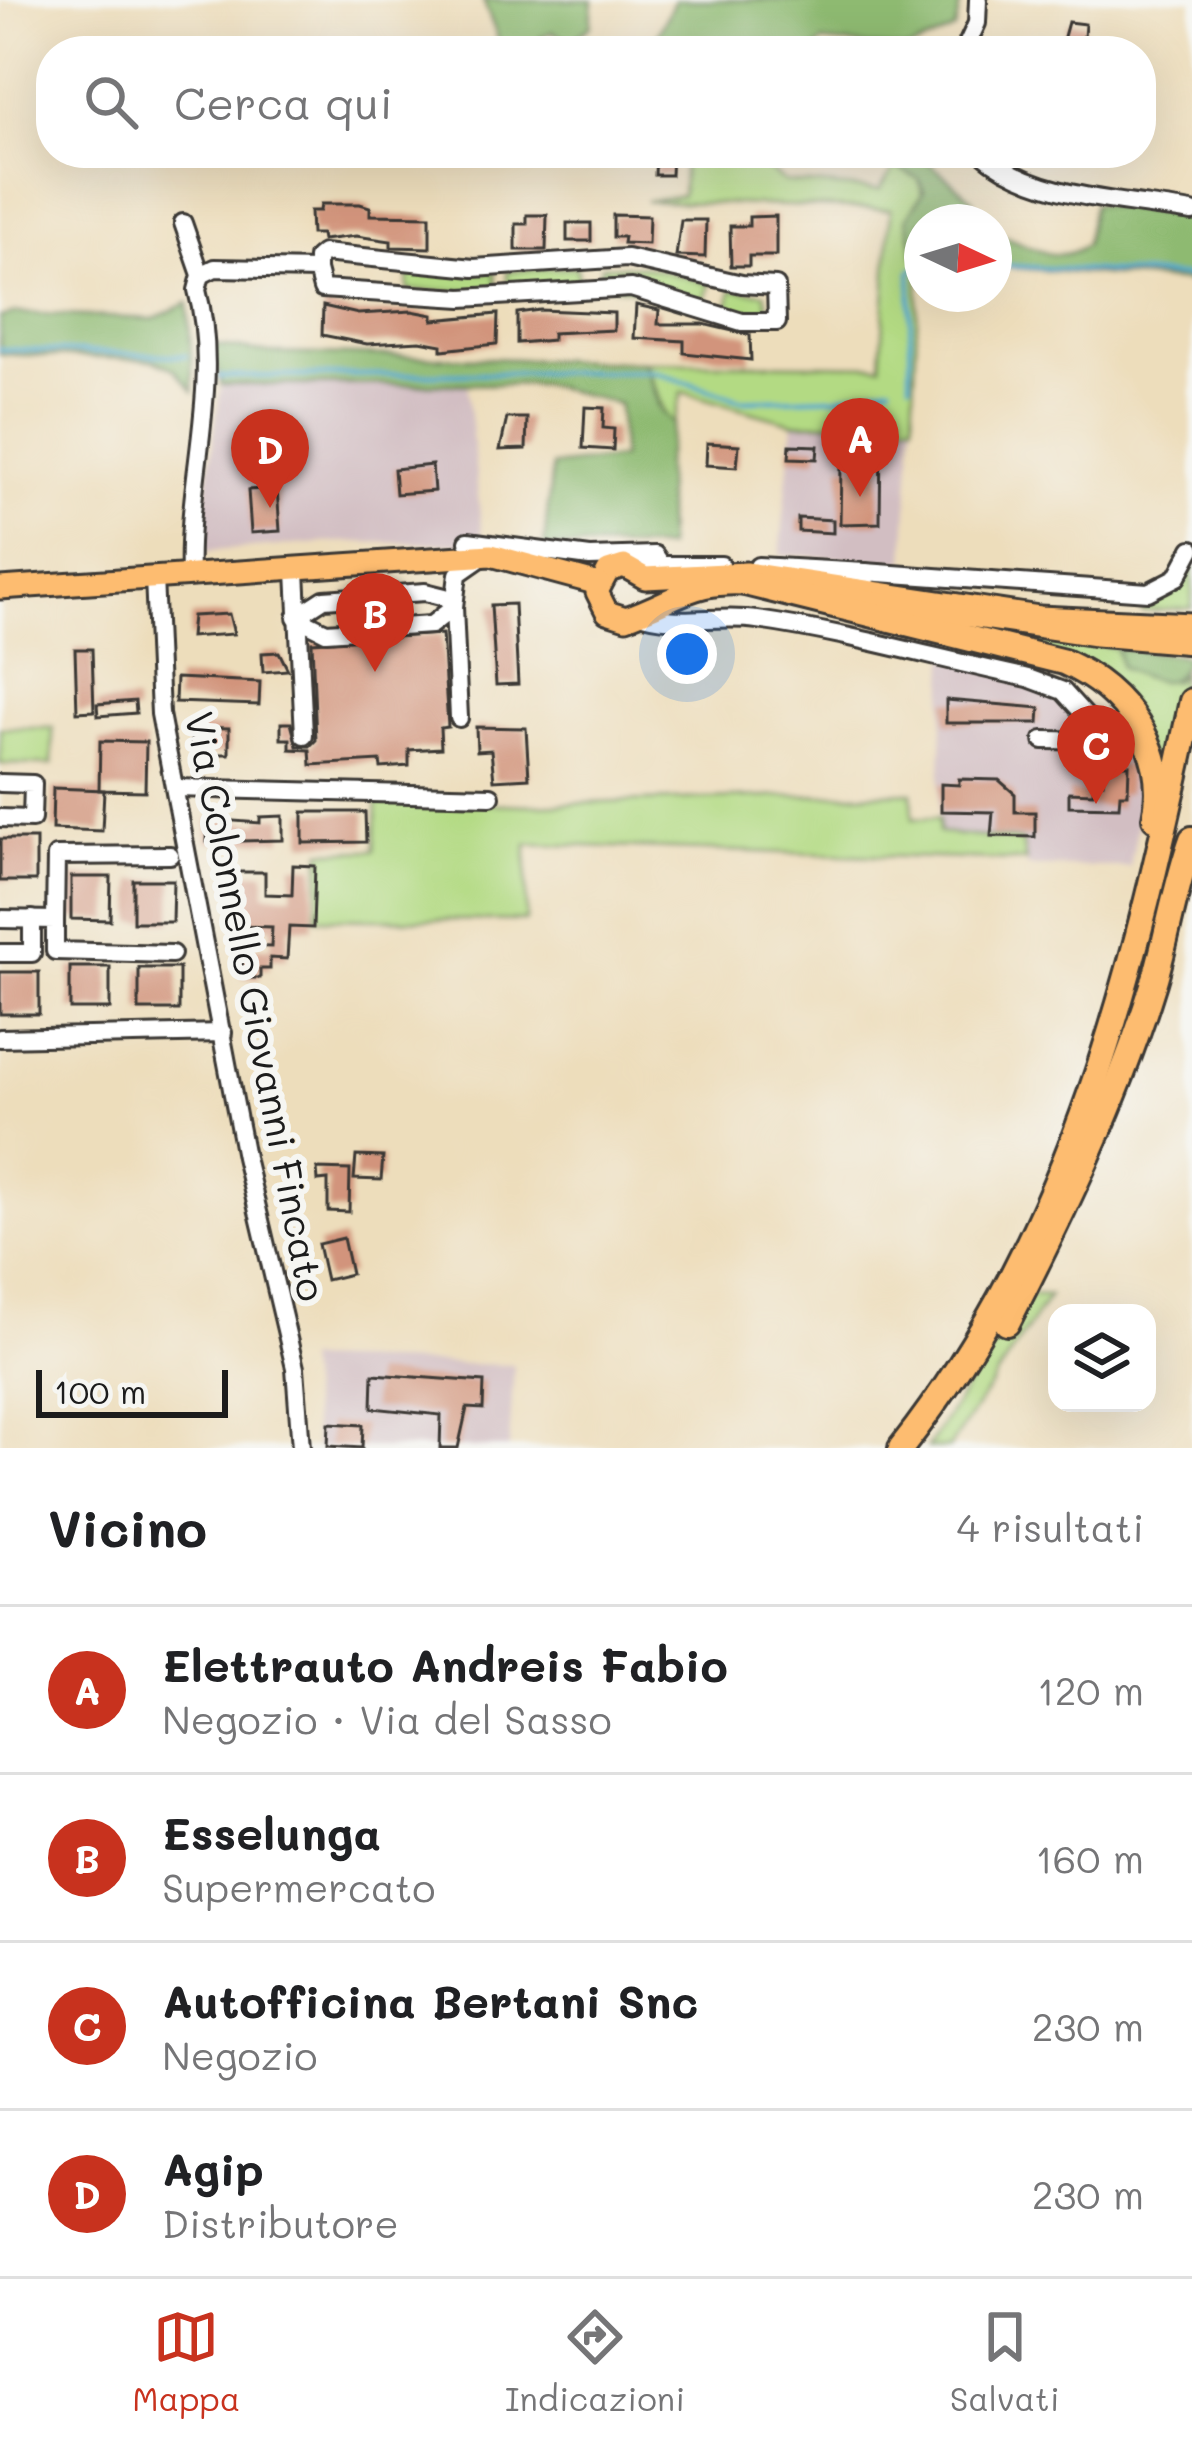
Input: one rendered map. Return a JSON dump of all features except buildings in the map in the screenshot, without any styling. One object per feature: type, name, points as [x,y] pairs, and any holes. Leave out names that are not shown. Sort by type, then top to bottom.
[{"type":"highway","points":[[745,584],[1064,662],[1094,676],[1135,717],[1149,744],[1157,807],[1114,1035]]},
{"type":"highway","points":[[901,1448],[947,1388],[998,1303],[1044,1211],[1114,1035],[1192,701]]},
{"type":"highway","points":[[1125,1065],[1192,774]]},
{"type":"highway","points":[[922,1448],[1004,1328],[1064,1210],[1154,982],[1192,839]]},
{"type":"main road","points":[[0,588],[491,555],[599,571],[624,566],[649,572],[866,581],[1040,617],[1189,633]]},
{"type":"main road","points":[[599,571],[598,599],[607,612],[621,618],[715,582],[1096,635],[1189,633]]},
{"type":"main road","points":[[641,611],[650,593],[649,572]]},
{"type":"street","points":[[970,36],[978,0]]},
{"type":"street","points":[[1010,168],[1033,180],[1096,198],[1192,212]]},
{"type":"street","points":[[182,223],[201,275],[197,290],[205,393],[189,524],[190,574]]},
{"type":"street","points":[[323,253],[397,262],[474,268],[627,258],[776,286],[776,322],[742,322],[631,289],[462,298],[322,289],[317,270],[323,253]]},
{"type":"street","points":[[391,296],[397,262]]},
{"type":"street","points":[[201,275],[215,268],[317,270]]},
{"type":"street","points":[[705,310],[716,278]]},
{"type":"street","points":[[468,541],[599,571]]},
{"type":"street","points":[[866,581],[896,577],[1148,592],[1177,577],[1192,549]]},
{"type":"street","points":[[459,718],[454,607],[458,574],[491,555]]},
{"type":"street","points":[[296,571],[304,735]]},
{"type":"street","name":"Via Colonnello Giovanni Fincato","points":[[154,577],[160,713],[295,1368],[301,1448]]},
{"type":"street","points":[[296,616],[324,599],[425,592],[445,597],[454,607]]},
{"type":"street","points":[[296,616],[326,632],[430,625],[454,607]]},
{"type":"street","points":[[641,611],[667,621],[734,616],[796,626],[1028,678],[1063,691],[1108,741],[1043,740]]},
{"type":"street","points":[[0,783],[33,784],[32,819],[0,818]]},
{"type":"street","points":[[175,788],[491,796]]},
{"type":"street","points":[[170,855],[56,856],[55,951],[172,954]]},
{"type":"street","points":[[0,919],[55,920]]},
{"type":"street","points":[[0,953],[32,953],[32,920]]},
{"type":"street","points":[[0,1038],[223,1033]]},
{"type":"shaded area","points":[[467,384],[483,544],[339,542],[198,552],[221,385]]},
{"type":"shaded area","points":[[913,422],[905,562],[780,555],[793,423]]},
{"type":"shaded area","points":[[946,657],[1075,696],[1129,744],[1143,796],[1130,867],[1027,867],[1021,841],[938,833]]},
{"type":"shaded area","points":[[305,1360],[514,1365],[509,1448],[315,1448]]},
{"type":"green space","points":[[483,0],[593,0],[591,26],[577,36],[552,32],[497,36]]},
{"type":"green space","points":[[675,0],[961,0],[955,30],[941,36],[657,36]]},
{"type":"green space","points":[[683,168],[766,168],[784,182],[879,190],[895,168],[919,179],[923,199],[919,204],[904,204],[904,312],[917,312],[913,422],[793,423],[682,392],[674,423],[667,418],[645,362],[881,365],[891,209],[645,201],[682,195]]},
{"type":"green space","points":[[898,168],[935,168],[973,204],[916,204],[924,191],[919,179]]},
{"type":"green space","points":[[1093,204],[1192,216],[1192,282],[1012,267],[1012,240],[1051,254],[1073,252],[1085,245]]},
{"type":"green space","points":[[601,266],[644,266],[710,284],[703,302],[602,284]]},
{"type":"green space","points":[[577,267],[579,285],[508,290],[507,271]]},
{"type":"green space","points":[[495,272],[496,291],[408,290],[409,274]]},
{"type":"green space","points":[[732,290],[765,293],[768,308],[761,313],[728,308]]},
{"type":"green space","points":[[188,303],[193,391],[174,369],[153,360],[0,354],[0,317],[17,313],[153,319]]},
{"type":"green space","points":[[213,345],[270,353],[645,362],[660,410],[674,423],[665,462],[667,548],[544,547],[552,466],[621,458],[619,404],[542,384],[221,385]]},
{"type":"green space","points":[[1192,561],[1192,608],[1143,612],[1139,602],[1171,591]]},
{"type":"green space","points":[[895,614],[1116,648],[1121,667],[1173,681],[1182,674],[1160,782],[1118,692]]},
{"type":"green space","points":[[1116,648],[1186,656],[1176,676],[1161,681],[1121,667]]},
{"type":"green space","points":[[0,728],[53,728],[52,765],[0,764]]},
{"type":"green space","points":[[912,792],[913,819],[939,818],[939,833],[1022,841],[1026,861],[527,844],[526,921],[316,918],[322,851],[375,850],[377,800],[532,805]]},
{"type":"green space","points":[[1026,1295],[1049,1296],[949,1448],[927,1448]]},
{"type":"waterway","points":[[1012,266],[1192,277]]},
{"type":"waterway","points":[[910,383],[911,312]]},
{"type":"waterway","points":[[0,349],[186,356]]},
{"type":"waterway","points":[[218,377],[652,371],[742,400],[836,397],[891,385]]},
{"type":"place","name":"Elettrauto Andreis Fabio","points":[[860,497]]},
{"type":"place","name":"Agip","points":[[270,508]]},
{"type":"place","name":"Esselunga","points":[[375,672]]},
{"type":"place","name":"Autofficina Bertani Snc","points":[[1096,804]]}]
